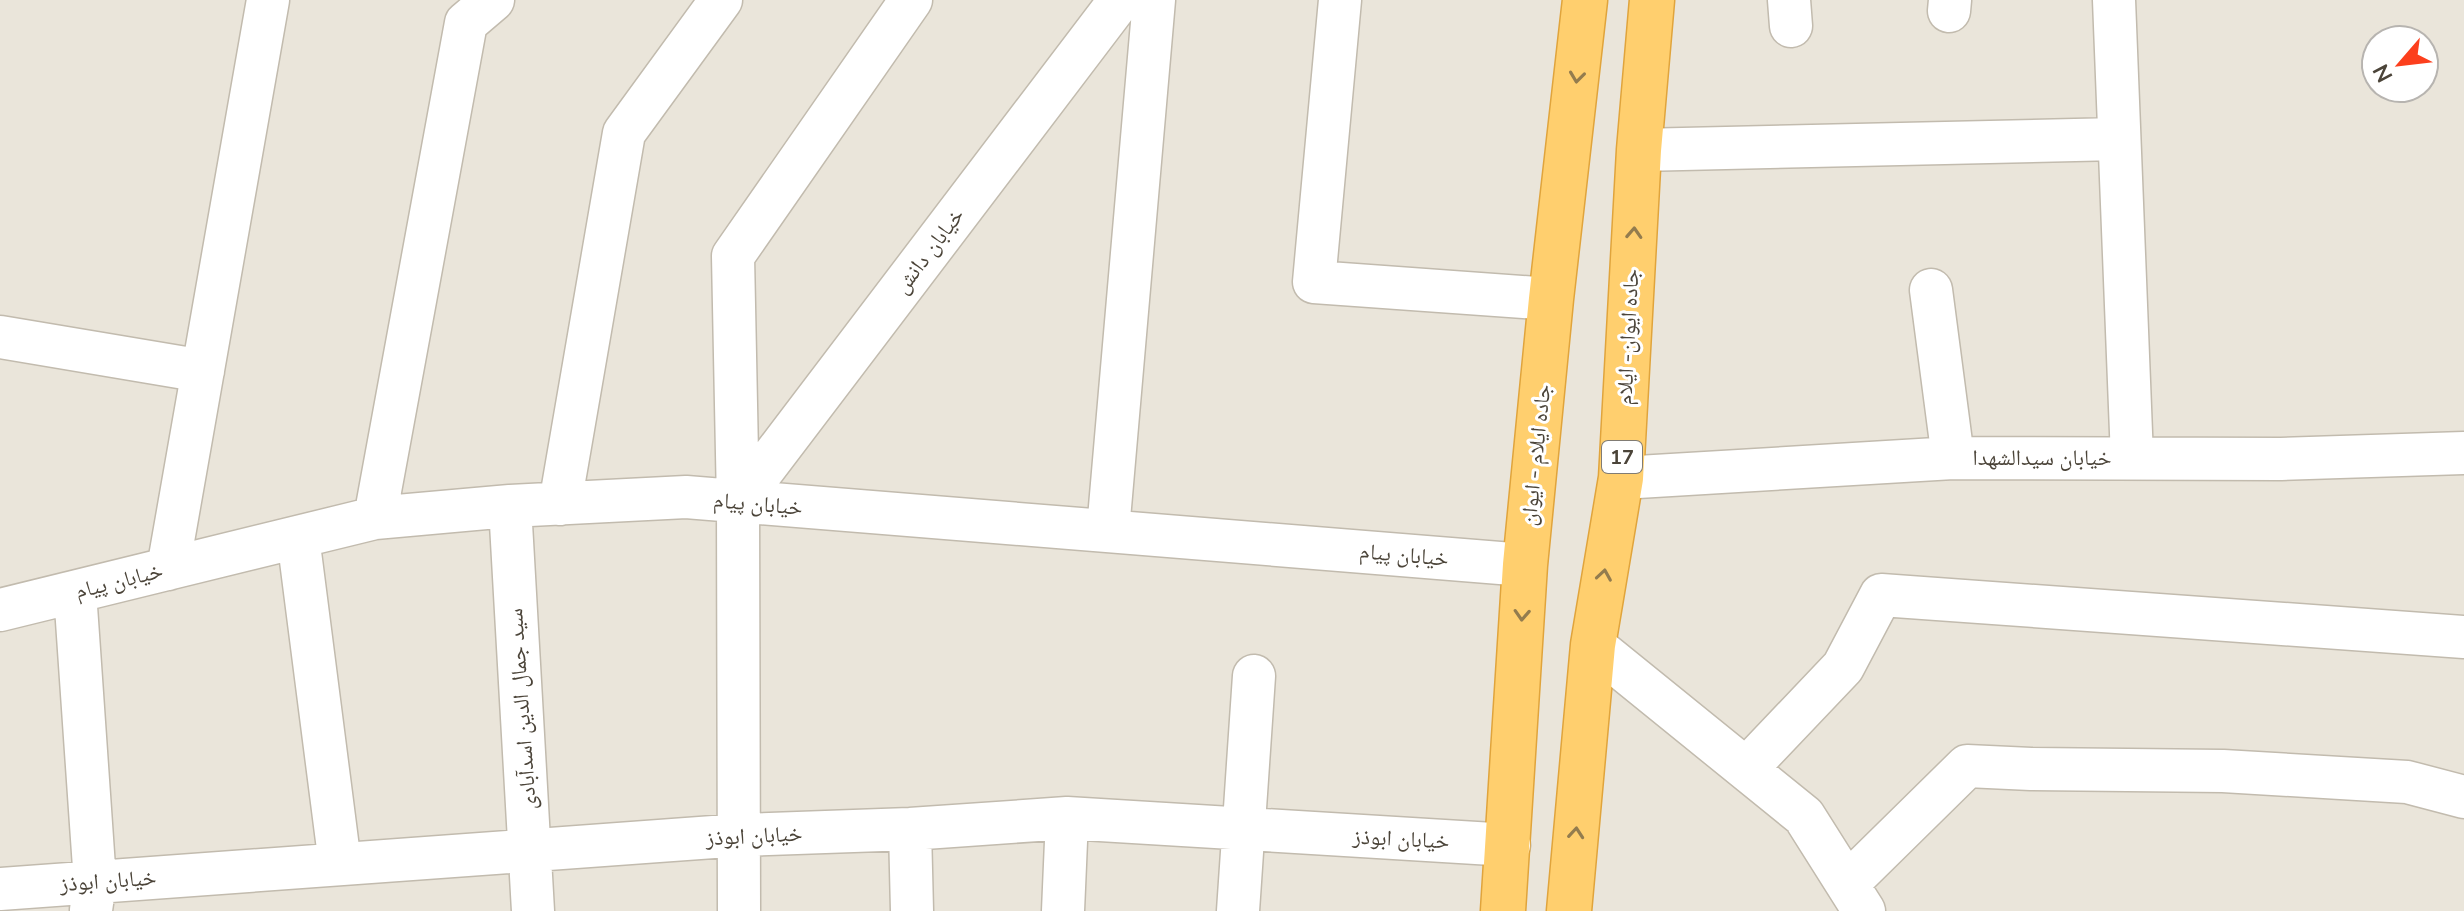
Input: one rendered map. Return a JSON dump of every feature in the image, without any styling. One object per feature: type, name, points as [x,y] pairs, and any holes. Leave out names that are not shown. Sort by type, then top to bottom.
[{"type":"highway","name":"جاده ایلام - ایوان","points":[[1503,911],[1525,565],[1585,0]]},
{"type":"highway","name":"جاده ایوان- ایلام","points":[[1569,911],[1593,645],[1621,478],[1639,150],[1652,0]]},
{"type":"street","points":[[168,569],[268,0]]},
{"type":"street","points":[[375,518],[466,23],[493,0]]},
{"type":"street","points":[[560,504],[624,133],[721,0]]},
{"type":"street","points":[[739,911],[738,503],[733,256],[911,0]]},
{"type":"street","name":"خیابان دانش","points":[[738,503],[1120,0]]},
{"type":"street","points":[[1108,530],[1154,0]]},
{"type":"street","points":[[1340,0],[1314,282],[1551,299]]},
{"type":"street","points":[[2114,0],[2132,458]]},
{"type":"street","points":[[1639,150],[2118,139]]},
{"type":"street","points":[[1931,290],[1953,458]]},
{"type":"street","points":[[0,337],[203,371]]},
{"type":"street","name":"خیابان سیدالشهدا","points":[[1621,478],[1953,458],[2281,459],[2464,453]]},
{"type":"street","name":"خیابان پیام","points":[[0,610],[375,518],[510,506],[686,497],[1525,565]]},
{"type":"street","name":"سید جمال الدین اسدآبادی","points":[[510,506],[533,911]]},
{"type":"street","points":[[298,537],[340,864]]},
{"type":"street","points":[[75,592],[93,896]]},
{"type":"street","points":[[1746,769],[1843,667],[1881,595],[2464,637]]},
{"type":"street","points":[[1593,645],[1804,816],[1855,898],[1967,766],[2223,771],[2407,782],[2464,797]]},
{"type":"street","points":[[1238,911],[1254,676]]},
{"type":"street","points":[[1063,911],[1067,818]]},
{"type":"street","name":"خیابان ابوذز","points":[[0,889],[93,896],[340,864],[741,835],[910,829],[1067,818],[1509,845]]},
{"type":"street","points":[[910,829],[912,911]]},
{"type":"shaded area","points":[[0,0],[2464,0],[2464,911],[0,911]]}]
